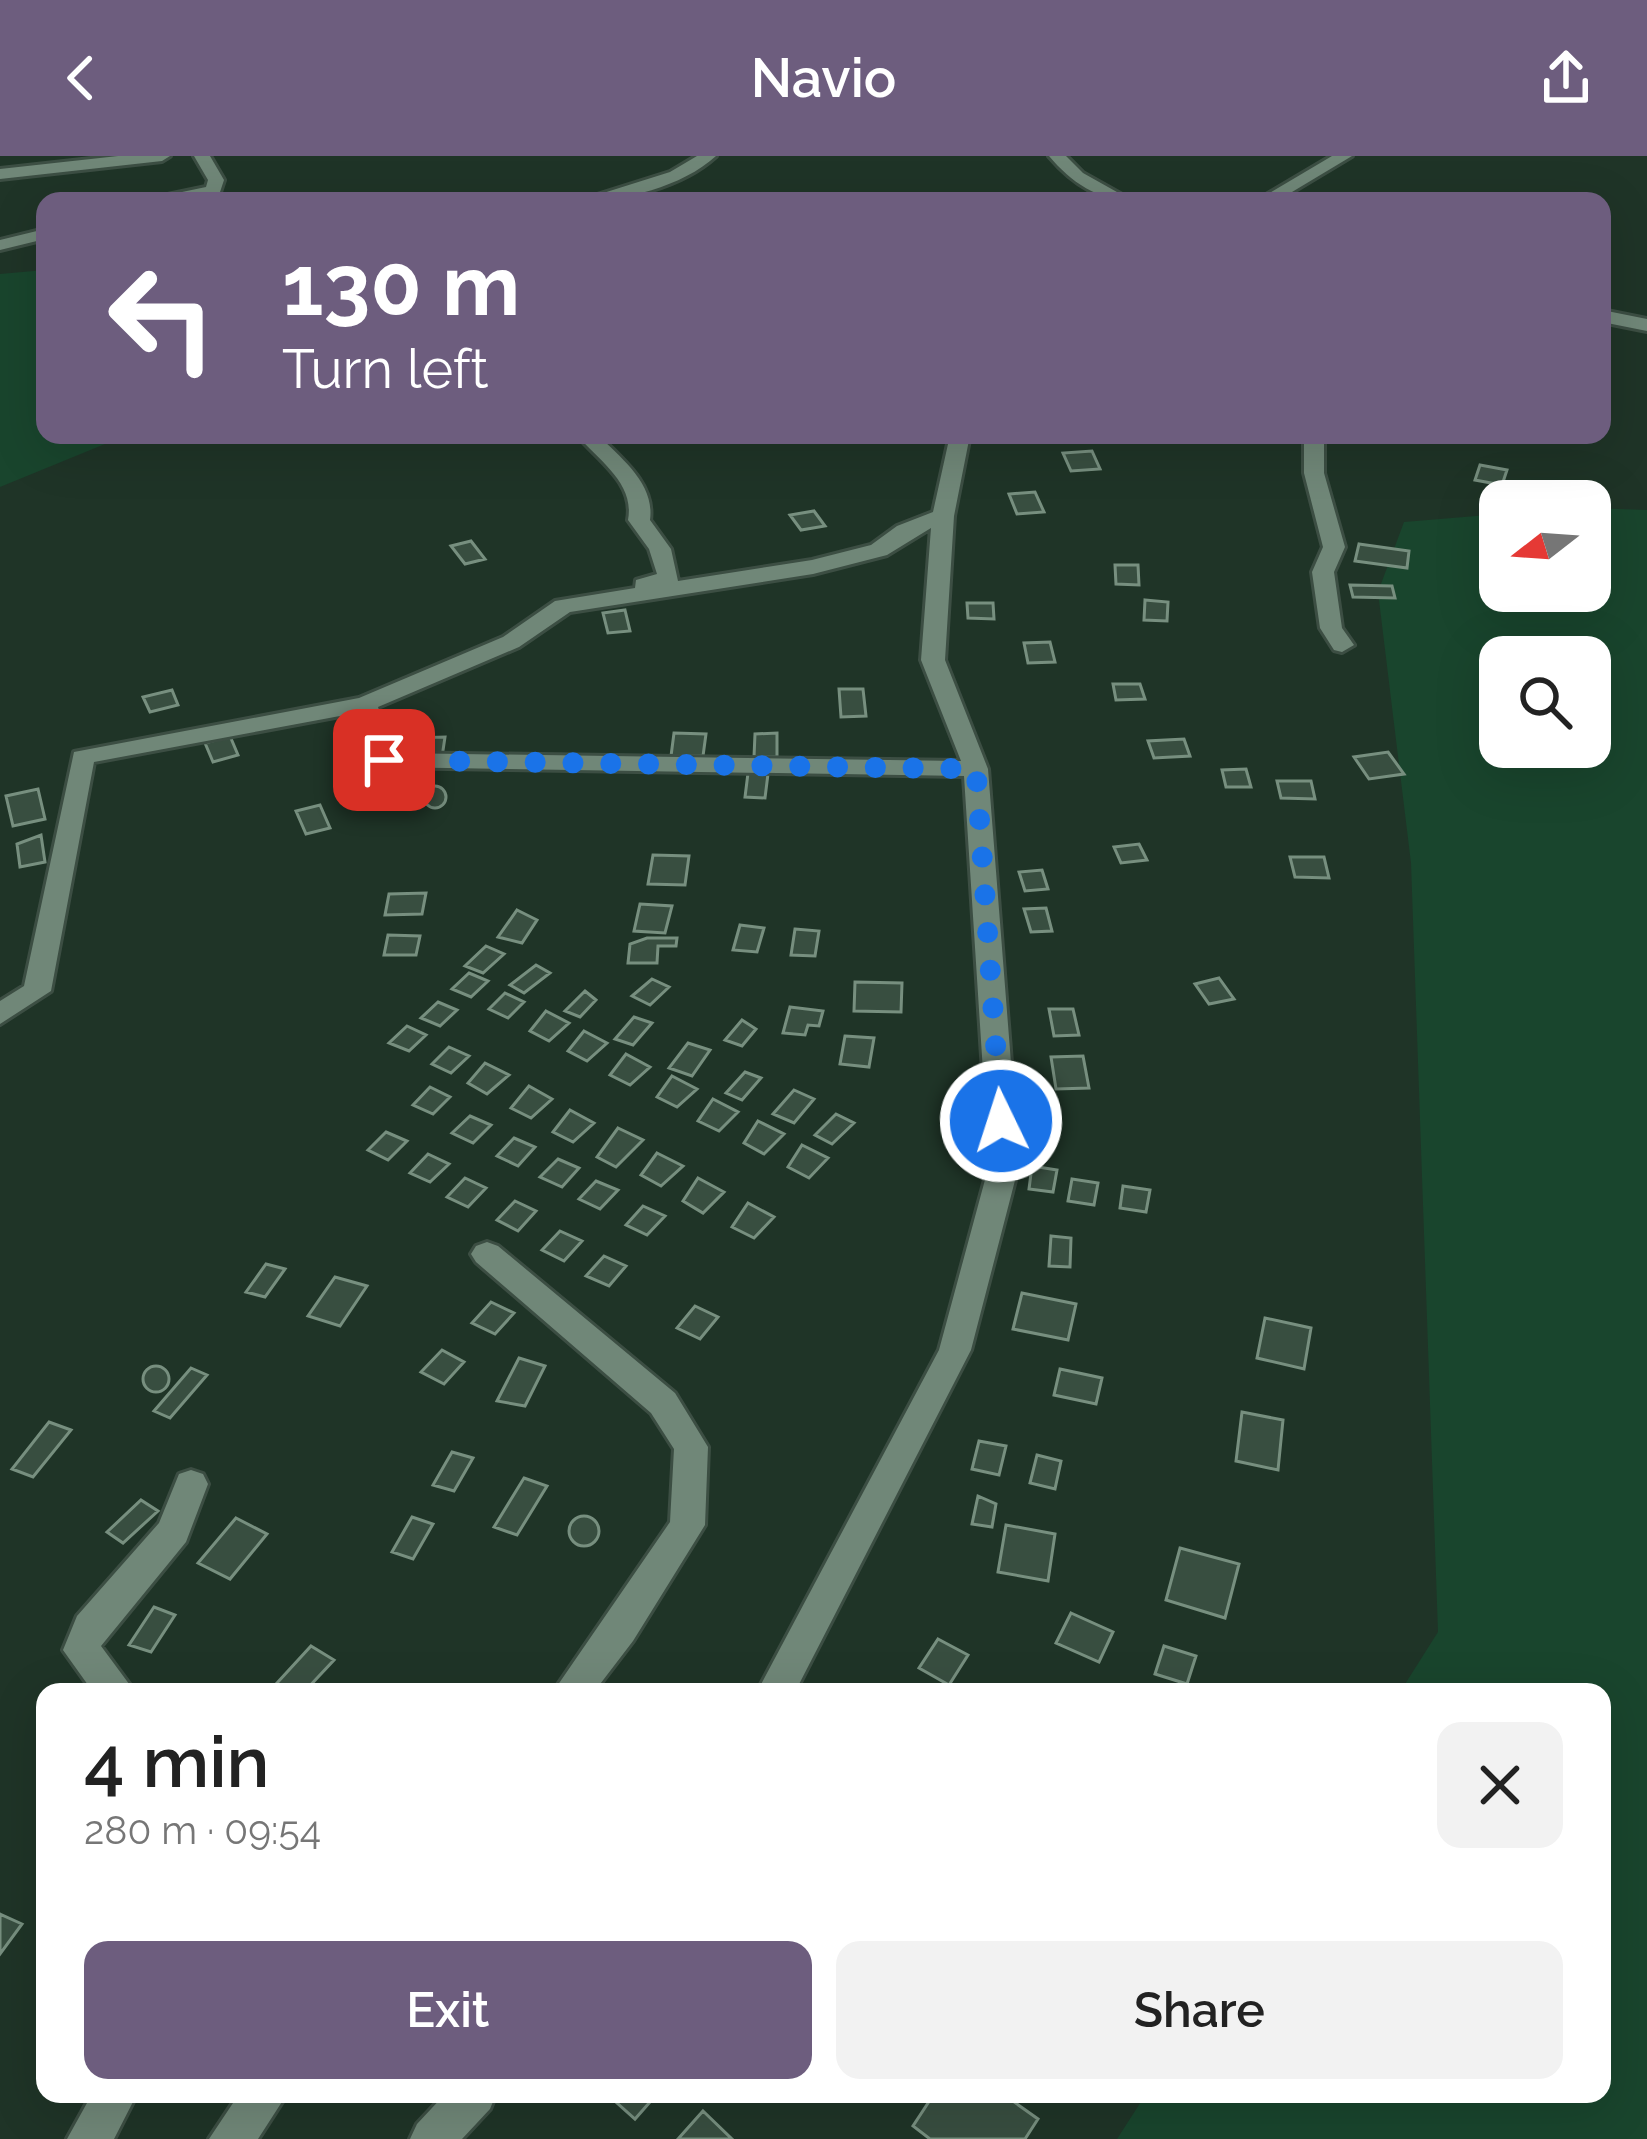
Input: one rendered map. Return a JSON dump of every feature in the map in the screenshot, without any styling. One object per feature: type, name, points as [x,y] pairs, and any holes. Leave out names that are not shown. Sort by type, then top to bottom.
[{"type":"street","points":[[0,175],[162,156]]},
{"type":"street","points":[[202,156],[216,180],[213,191],[206,192]]},
{"type":"street","points":[[624,192],[692,169],[708,156]]},
{"type":"street","points":[[1057,156],[1077,177],[1106,192]]},
{"type":"street","points":[[1281,192],[1344,156]]},
{"type":"street","points":[[641,188],[652,192]]},
{"type":"street","points":[[0,245],[36,236]]},
{"type":"street","points":[[1611,318],[1647,325]]},
{"type":"street","points":[[0,1014],[37,991],[83,757],[365,704],[511,642],[563,606],[669,578],[660,549],[639,520],[642,502],[627,476],[596,444]]},
{"type":"street","points":[[781,1683],[956,1350],[1004,1165],[976,769],[933,660],[943,516],[958,444]]},
{"type":"street","points":[[1314,444],[1314,473],[1334,547],[1323,572],[1331,628],[1342,645]]},
{"type":"street","points":[[563,606],[813,567],[879,550],[905,531],[943,516]]},
{"type":"street","points":[[365,704],[384,760],[976,769]]},
{"type":"street","points":[[487,1254],[662,1403],[691,1447],[687,1525],[620,1630],[579,1683]]},
{"type":"street","points":[[108,1683],[81,1650],[90,1627],[174,1531],[191,1484]]},
{"type":"street","points":[[88,2139],[110,2103]]},
{"type":"street","points":[[231,2139],[259,2103]]},
{"type":"street","points":[[432,2139],[466,2103]]},
{"type":"green space","points":[[36,271],[36,444],[105,444],[0,487],[0,274]]},
{"type":"green space","points":[[1611,509],[1647,510],[1647,2139],[1117,2139],[1140,2103],[1611,2103],[1611,1683],[1406,1683],[1438,1632],[1411,863],[1378,592],[1404,522],[1479,516],[1479,612],[1611,612]]},
{"type":"building","points":[[1092,451],[1100,469],[1071,471],[1063,453]]},
{"type":"building","points":[[1480,465],[1507,470],[1504,480],[1475,480]]},
{"type":"building","points":[[1035,492],[1044,512],[1017,514],[1009,494]]},
{"type":"building","points":[[814,511],[825,526],[801,530],[790,515]]},
{"type":"building","points":[[471,541],[485,559],[465,564],[451,546]]},
{"type":"building","points":[[1359,544],[1409,551],[1407,568],[1355,561]]},
{"type":"building","points":[[1115,565],[1138,565],[1139,585],[1116,584]]},
{"type":"building","points":[[1350,585],[1392,586],[1395,598],[1353,597]]},
{"type":"building","points":[[1145,600],[1168,602],[1167,621],[1144,620]]},
{"type":"building","points":[[967,603],[993,603],[994,619],[968,618]]},
{"type":"building","points":[[625,610],[630,631],[608,633],[603,613]]},
{"type":"building","points":[[1050,642],[1055,662],[1028,663],[1024,643]]},
{"type":"building","points":[[1113,684],[1140,684],[1145,699],[1116,700]]},
{"type":"building","points":[[839,689],[863,689],[866,716],[841,717]]},
{"type":"building","points":[[172,690],[178,705],[150,712],[143,697]]},
{"type":"building","points":[[674,733],[706,734],[703,756],[671,756]]},
{"type":"building","points":[[777,733],[777,757],[754,757],[755,734]]},
{"type":"building","points":[[230,736],[238,755],[213,762],[205,743]]},
{"type":"building","points":[[445,737],[442,757],[409,758],[412,738]]},
{"type":"building","points":[[1184,739],[1190,756],[1154,758],[1148,741]]},
{"type":"building","points":[[1388,752],[1404,774],[1369,779],[1354,757]]},
{"type":"building","points":[[1246,769],[1251,787],[1226,787],[1222,770]]},
{"type":"building","points":[[748,773],[768,774],[765,798],[745,797]]},
{"type":"building","points":[[1277,781],[1311,781],[1315,799],[1281,798]]},
{"type":"building","points":[[435,786],[446,797],[435,808],[424,797]]},
{"type":"building","points":[[38,789],[45,819],[13,826],[6,796]]},
{"type":"building","points":[[320,805],[330,828],[306,834],[296,811]]},
{"type":"building","points":[[41,835],[45,862],[20,867],[17,844]]},
{"type":"building","points":[[1139,844],[1147,860],[1121,863],[1114,847]]},
{"type":"building","points":[[653,855],[689,856],[685,885],[648,884]]},
{"type":"building","points":[[1290,857],[1324,857],[1329,878],[1295,877]]},
{"type":"building","points":[[1042,870],[1048,889],[1025,891],[1019,872]]},
{"type":"building","points":[[426,893],[422,914],[385,915],[389,894]]},
{"type":"building","points":[[640,904],[672,906],[665,933],[634,931]]},
{"type":"building","points":[[1046,908],[1052,931],[1031,932],[1024,909]]},
{"type":"building","points":[[517,910],[537,920],[522,943],[498,937]]},
{"type":"building","points":[[740,925],[764,928],[757,952],[733,950]]},
{"type":"building","points":[[795,929],[819,931],[815,956],[791,955]]},
{"type":"building","points":[[388,935],[420,936],[416,955],[384,955]]},
{"type":"building","points":[[647,938],[677,938],[676,946],[658,946],[657,963],[628,963],[630,944]]},
{"type":"building","points":[[486,946],[504,954],[483,973],[465,966]]},
{"type":"building","points":[[536,965],[550,973],[524,993],[510,985]]},
{"type":"building","points":[[469,973],[488,981],[471,997],[452,989]]},
{"type":"building","points":[[1219,978],[1234,999],[1209,1004],[1195,984]]},
{"type":"building","points":[[652,979],[669,987],[650,1005],[632,996]]},
{"type":"building","points":[[855,982],[902,983],[901,1012],[854,1011]]},
{"type":"building","points":[[585,991],[596,1000],[580,1017],[565,1011]]},
{"type":"building","points":[[505,993],[524,1002],[508,1018],[489,1009]]},
{"type":"building","points":[[438,1002],[457,1010],[440,1026],[421,1018]]},
{"type":"building","points":[[790,1007],[823,1011],[819,1026],[808,1025],[805,1035],[783,1033]]},
{"type":"building","points":[[1049,1009],[1073,1009],[1079,1035],[1054,1036]]},
{"type":"building","points":[[546,1011],[569,1023],[549,1041],[530,1031]]},
{"type":"building","points":[[634,1017],[652,1023],[633,1045],[615,1039]]},
{"type":"building","points":[[742,1020],[756,1029],[742,1046],[725,1040]]},
{"type":"building","points":[[407,1026],[426,1035],[409,1051],[389,1043]]},
{"type":"building","points":[[584,1031],[607,1043],[587,1061],[568,1051]]},
{"type":"building","points":[[845,1036],[874,1038],[869,1067],[840,1064]]},
{"type":"building","points":[[688,1043],[710,1050],[692,1076],[669,1068]]},
{"type":"building","points":[[449,1047],[469,1056],[451,1073],[432,1064]]},
{"type":"building","points":[[626,1054],[650,1067],[630,1085],[610,1075]]},
{"type":"building","points":[[1083,1056],[1089,1088],[1056,1089],[1051,1057]]},
{"type":"building","points":[[485,1063],[509,1075],[487,1094],[468,1083]]},
{"type":"building","points":[[745,1072],[761,1078],[742,1100],[726,1093]]},
{"type":"building","points":[[672,1076],[697,1089],[677,1107],[657,1097]]},
{"type":"building","points":[[529,1086],[552,1099],[531,1118],[511,1108]]},
{"type":"building","points":[[430,1087],[450,1097],[433,1114],[413,1105]]},
{"type":"building","points":[[794,1090],[814,1099],[794,1123],[773,1114]]},
{"type":"building","points":[[713,1099],[738,1112],[719,1131],[698,1121]]},
{"type":"building","points":[[570,1110],[594,1123],[573,1142],[553,1132]]},
{"type":"building","points":[[836,1114],[854,1123],[832,1144],[815,1135]]},
{"type":"building","points":[[470,1116],[491,1125],[473,1143],[452,1133]]},
{"type":"building","points":[[758,1121],[784,1134],[764,1154],[744,1143]]},
{"type":"building","points":[[618,1128],[643,1140],[616,1167],[597,1157]]},
{"type":"building","points":[[386,1132],[407,1141],[388,1160],[368,1150]]},
{"type":"building","points":[[514,1138],[535,1147],[518,1166],[497,1156]]},
{"type":"building","points":[[802,1145],[828,1158],[809,1178],[788,1167]]},
{"type":"building","points":[[657,1153],[683,1166],[661,1186],[641,1175]]},
{"type":"building","points":[[428,1154],[449,1164],[430,1182],[410,1173]]},
{"type":"building","points":[[558,1159],[579,1168],[562,1187],[540,1177]]},
{"type":"building","points":[[1032,1166],[1057,1170],[1053,1192],[1029,1189]]},
{"type":"building","points":[[465,1178],[486,1188],[468,1207],[447,1197]]},
{"type":"building","points":[[698,1178],[724,1192],[703,1213],[683,1201]]},
{"type":"building","points":[[1072,1179],[1098,1183],[1094,1205],[1068,1201]]},
{"type":"building","points":[[596,1181],[618,1190],[600,1209],[579,1199]]},
{"type":"building","points":[[1123,1186],[1150,1190],[1146,1212],[1120,1208]]},
{"type":"building","points":[[515,1201],[536,1211],[518,1231],[497,1220]]},
{"type":"building","points":[[748,1203],[774,1217],[754,1238],[732,1227]]},
{"type":"building","points":[[643,1206],[665,1216],[647,1235],[626,1225]]},
{"type":"building","points":[[560,1231],[582,1241],[564,1261],[542,1250]]},
{"type":"building","points":[[1051,1236],[1071,1238],[1070,1267],[1049,1266]]},
{"type":"building","points":[[604,1256],[626,1266],[609,1286],[586,1276]]},
{"type":"building","points":[[266,1264],[285,1269],[265,1297],[246,1292]]},
{"type":"building","points":[[335,1277],[367,1286],[340,1326],[308,1316]]},
{"type":"building","points":[[1022,1293],[1076,1304],[1068,1340],[1013,1329]]},
{"type":"building","points":[[491,1302],[514,1313],[495,1334],[472,1323]]},
{"type":"building","points":[[695,1306],[718,1317],[700,1339],[677,1328]]},
{"type":"building","points":[[1265,1318],[1311,1328],[1304,1369],[1257,1358]]},
{"type":"building","points":[[442,1350],[464,1362],[444,1384],[421,1372]]},
{"type":"building","points":[[519,1358],[545,1366],[525,1406],[497,1401]]},
{"type":"building","points":[[156,1366],[166,1369],[166,1389],[156,1392],[146,1389],[143,1379],[146,1369]]},
{"type":"building","points":[[191,1368],[207,1375],[170,1418],[154,1411]]},
{"type":"building","points":[[1060,1369],[1102,1378],[1096,1404],[1054,1395]]},
{"type":"building","points":[[1242,1412],[1283,1420],[1278,1470],[1236,1461]]},
{"type":"building","points":[[49,1422],[71,1430],[33,1477],[12,1469]]},
{"type":"building","points":[[979,1441],[1006,1446],[999,1475],[972,1469]]},
{"type":"building","points":[[452,1452],[473,1458],[454,1491],[433,1485]]},
{"type":"building","points":[[1037,1455],[1061,1461],[1055,1489],[1030,1483]]},
{"type":"building","points":[[524,1478],[547,1486],[517,1535],[494,1527]]},
{"type":"building","points":[[978,1496],[996,1504],[992,1527],[972,1524]]},
{"type":"building","points":[[141,1500],[158,1511],[123,1543],[107,1532]]},
{"type":"building","points":[[584,1516],[599,1531],[584,1546],[569,1531]]},
{"type":"building","points":[[412,1517],[433,1524],[413,1559],[392,1552]]},
{"type":"building","points":[[236,1518],[267,1534],[230,1579],[198,1563]]},
{"type":"building","points":[[1006,1525],[1055,1534],[1048,1581],[998,1572]]},
{"type":"building","points":[[1180,1548],[1239,1564],[1225,1618],[1166,1600]]},
{"type":"building","points":[[154,1607],[175,1615],[151,1652],[129,1645]]},
{"type":"building","points":[[1071,1613],[1113,1632],[1099,1662],[1056,1643]]},
{"type":"building","points":[[938,1639],[968,1655],[950,1683],[919,1668]]},
{"type":"building","points":[[311,1646],[334,1660],[312,1683],[277,1683]]},
{"type":"building","points":[[1164,1646],[1196,1656],[1187,1683],[1155,1674]]},
{"type":"building","points":[[0,1914],[22,1924],[0,1954]]},
{"type":"building","points":[[617,2103],[649,2103],[635,2119]]},
{"type":"building","points":[[928,2103],[1016,2103],[1038,2119],[1025,2139],[930,2139],[913,2126]]},
{"type":"building","points":[[703,2111],[732,2139],[678,2139]]},
{"type":"route","points":[[384,760],[976,769],[1001,1121]]}]
